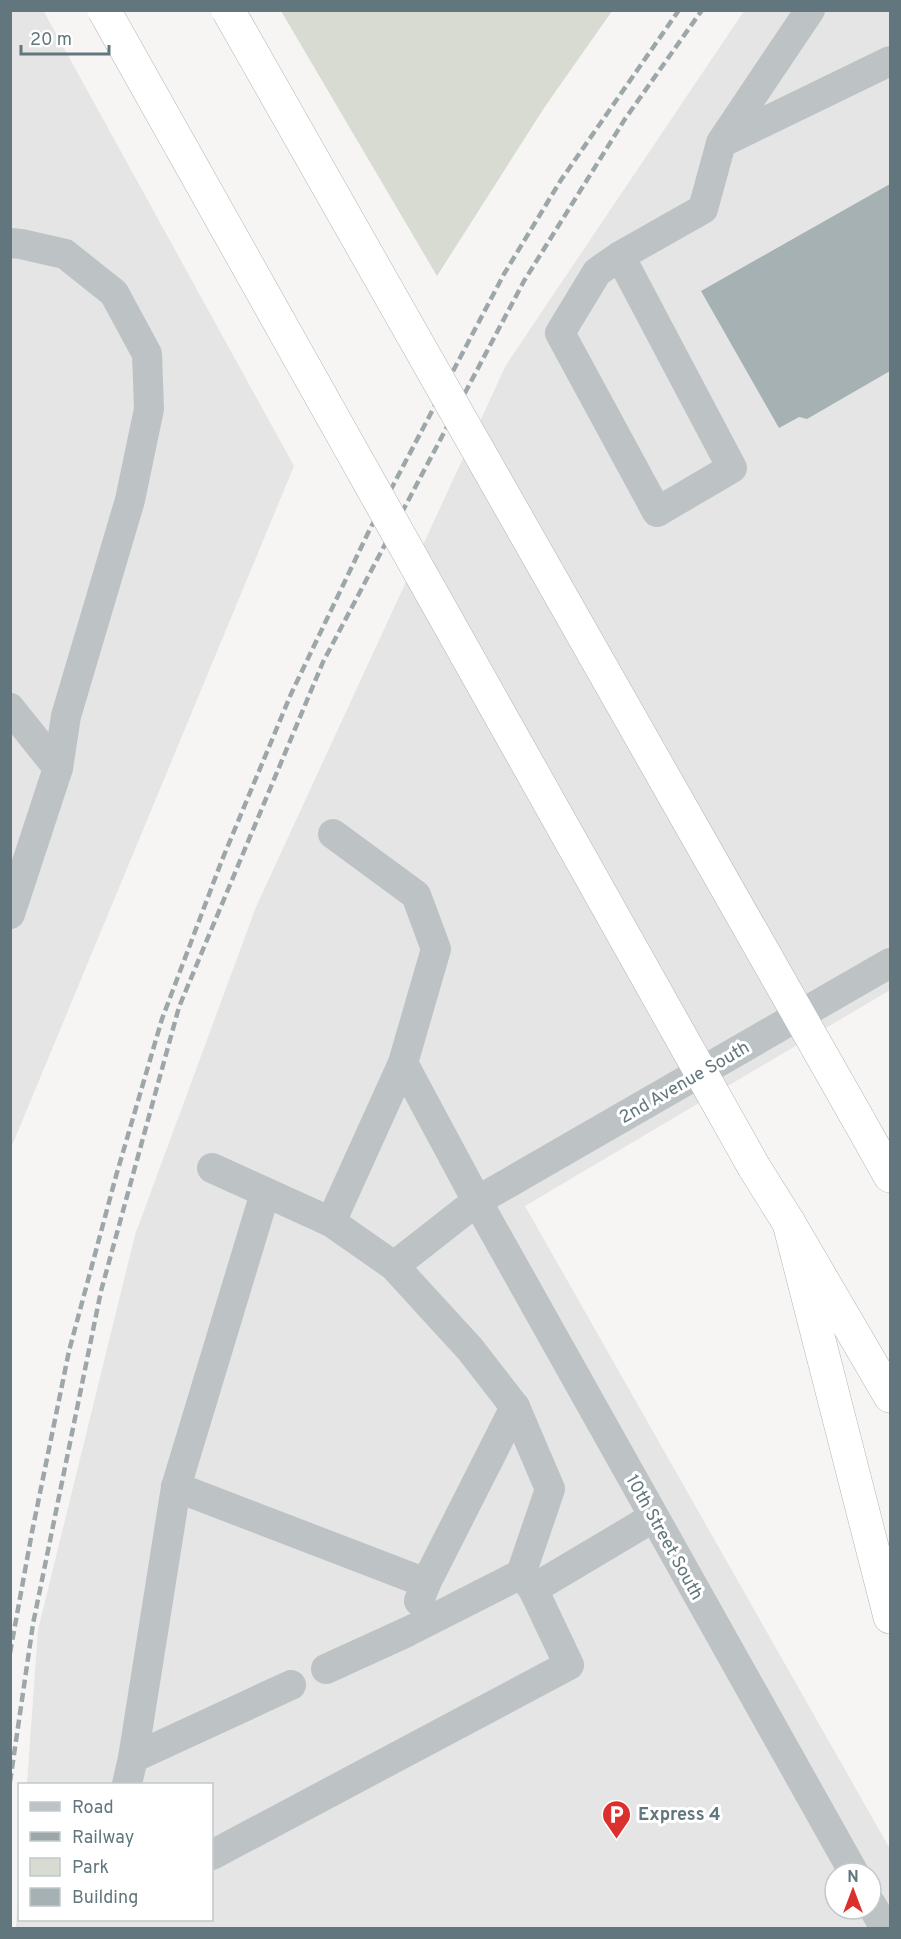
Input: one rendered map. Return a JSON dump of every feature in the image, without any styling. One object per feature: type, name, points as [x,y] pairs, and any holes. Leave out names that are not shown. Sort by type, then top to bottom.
[{"type":"highway","points":[[104,10],[754,1167],[891,1396]]},
{"type":"highway","points":[[228,10],[891,1176]]},
{"type":"highway","points":[[858,1119],[891,1154]]},
{"type":"highway","points":[[789,1223],[891,1617]]},
{"type":"street","points":[[620,256],[732,468],[657,512],[560,333],[597,272],[620,256],[703,209],[721,143],[810,10]]},
{"type":"street","points":[[721,143],[891,61]]},
{"type":"street","points":[[10,243],[65,254],[114,293],[147,354],[149,409],[130,500],[66,716],[58,768],[10,914]]},
{"type":"street","points":[[10,708],[58,768]]},
{"type":"street","points":[[331,1222],[403,1063],[436,949],[416,895],[333,834]]},
{"type":"street","name":"2nd Avenue South","points":[[394,1266],[477,1201],[891,963]]},
{"type":"street","name":"10th Street South","points":[[403,1063],[477,1201],[847,1861]]},
{"type":"street","points":[[212,1168],[331,1222],[394,1266],[470,1349],[515,1407],[550,1489],[527,1581],[569,1665],[213,1854]]},
{"type":"street","points":[[130,1771],[176,1487],[265,1193]]},
{"type":"street","points":[[407,1632],[426,1583],[515,1407]]},
{"type":"street","points":[[176,1487],[426,1583]]},
{"type":"street","points":[[326,1669],[527,1581],[654,1517]]},
{"type":"street","points":[[130,1771],[291,1685]]},
{"type":"shaded area","points":[[43,10],[294,466],[11,1148],[10,11]]},
{"type":"shaded area","points":[[744,11],[890,11],[890,990],[525,1206],[890,1849],[890,1928],[16,1928],[18,1899],[18,1921],[213,1921],[213,1783],[27,1783],[38,1630],[135,1235],[256,907],[506,365]]},
{"type":"green space","points":[[281,11],[612,11],[544,108],[437,276]]},
{"type":"building","points":[[890,184],[890,371],[807,419],[799,417],[779,428],[701,291]]},
{"type":"railway","points":[[10,1653],[69,1351],[116,1176],[162,1019],[222,860],[291,694],[368,533],[504,274],[561,180],[679,10]]},
{"type":"railway","points":[[10,1782],[33,1624],[101,1291],[179,1007],[323,662],[524,281],[625,119],[702,10]]},
{"type":"place","name":"Express 4","points":[[617,1840]]}]
